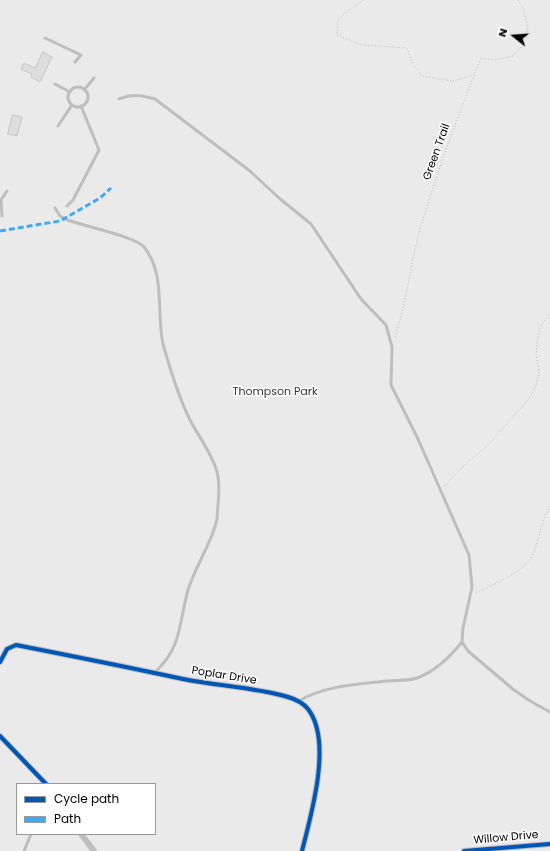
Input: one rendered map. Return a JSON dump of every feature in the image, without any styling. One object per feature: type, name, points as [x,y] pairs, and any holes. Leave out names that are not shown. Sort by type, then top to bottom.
[{"type":"street","name":"Poplar Drive","points":[[0,662],[7,649],[16,645],[184,679],[280,695],[298,701],[309,710],[316,724],[320,741],[319,765],[312,810],[302,851]]},
{"type":"street","points":[[0,736],[45,783]]},
{"type":"street","points":[[82,835],[94,851]]},
{"type":"street","name":"Willow Drive","points":[[464,851],[516,845],[550,844]]},
{"type":"lane","points":[[45,38],[81,55],[75,62]]},
{"type":"lane","points":[[84,90],[94,78]]},
{"type":"lane","points":[[55,84],[70,92]]},
{"type":"lane","points":[[77,87],[84,90],[88,99],[81,106],[72,105],[68,99],[70,92],[77,87]]},
{"type":"lane","points":[[119,99],[130,95],[140,94],[155,99],[250,171],[279,198],[311,224],[362,300],[386,325],[392,347],[391,385],[418,439],[470,555],[472,587],[463,628],[462,642],[454,653],[434,670],[416,678],[386,681],[313,693],[298,701]]},
{"type":"lane","points":[[58,126],[72,105]]},
{"type":"lane","points":[[67,206],[73,200],[99,150],[81,106]]},
{"type":"lane","points":[[2,216],[2,200],[7,191]]},
{"type":"lane","points":[[55,208],[60,216],[69,220],[131,240],[143,246],[152,260],[157,277],[163,341],[169,365],[189,417],[217,472],[219,488],[216,522],[191,580],[185,602],[182,625],[174,646],[166,662],[155,672]]},
{"type":"lane","points":[[462,642],[468,651],[514,690],[550,712]]},
{"type":"lane","points":[[24,851],[31,835]]},
{"type":"path","points":[[363,0],[338,19],[337,35],[362,45],[407,48],[412,63],[422,76],[453,81],[474,74]]},
{"type":"path","points":[[440,490],[469,461],[485,448],[529,400],[536,386],[539,372],[536,355],[538,335],[542,324],[550,313]]},
{"type":"path","points":[[470,596],[521,569],[530,559],[543,521],[550,506]]},
{"type":"green space","name":"Thompson Park","points":[[0,0],[550,0],[550,851],[0,851]]},
{"type":"building","points":[[43,52],[52,57],[40,82],[31,77],[32,74],[21,69],[24,63],[35,68]]},
{"type":"building","points":[[13,115],[22,117],[17,136],[8,134]]},
{"type":"marked path","points":[[0,231],[60,221],[100,198],[111,188]]},
{"type":"cycle path","points":[[0,662],[7,649],[16,645],[183,679],[262,691],[288,697],[301,703],[308,709],[315,723],[319,740],[318,778],[302,851]]},
{"type":"cycle path","points":[[0,736],[45,783]]},
{"type":"cycle path","points":[[464,851],[550,844]]}]
